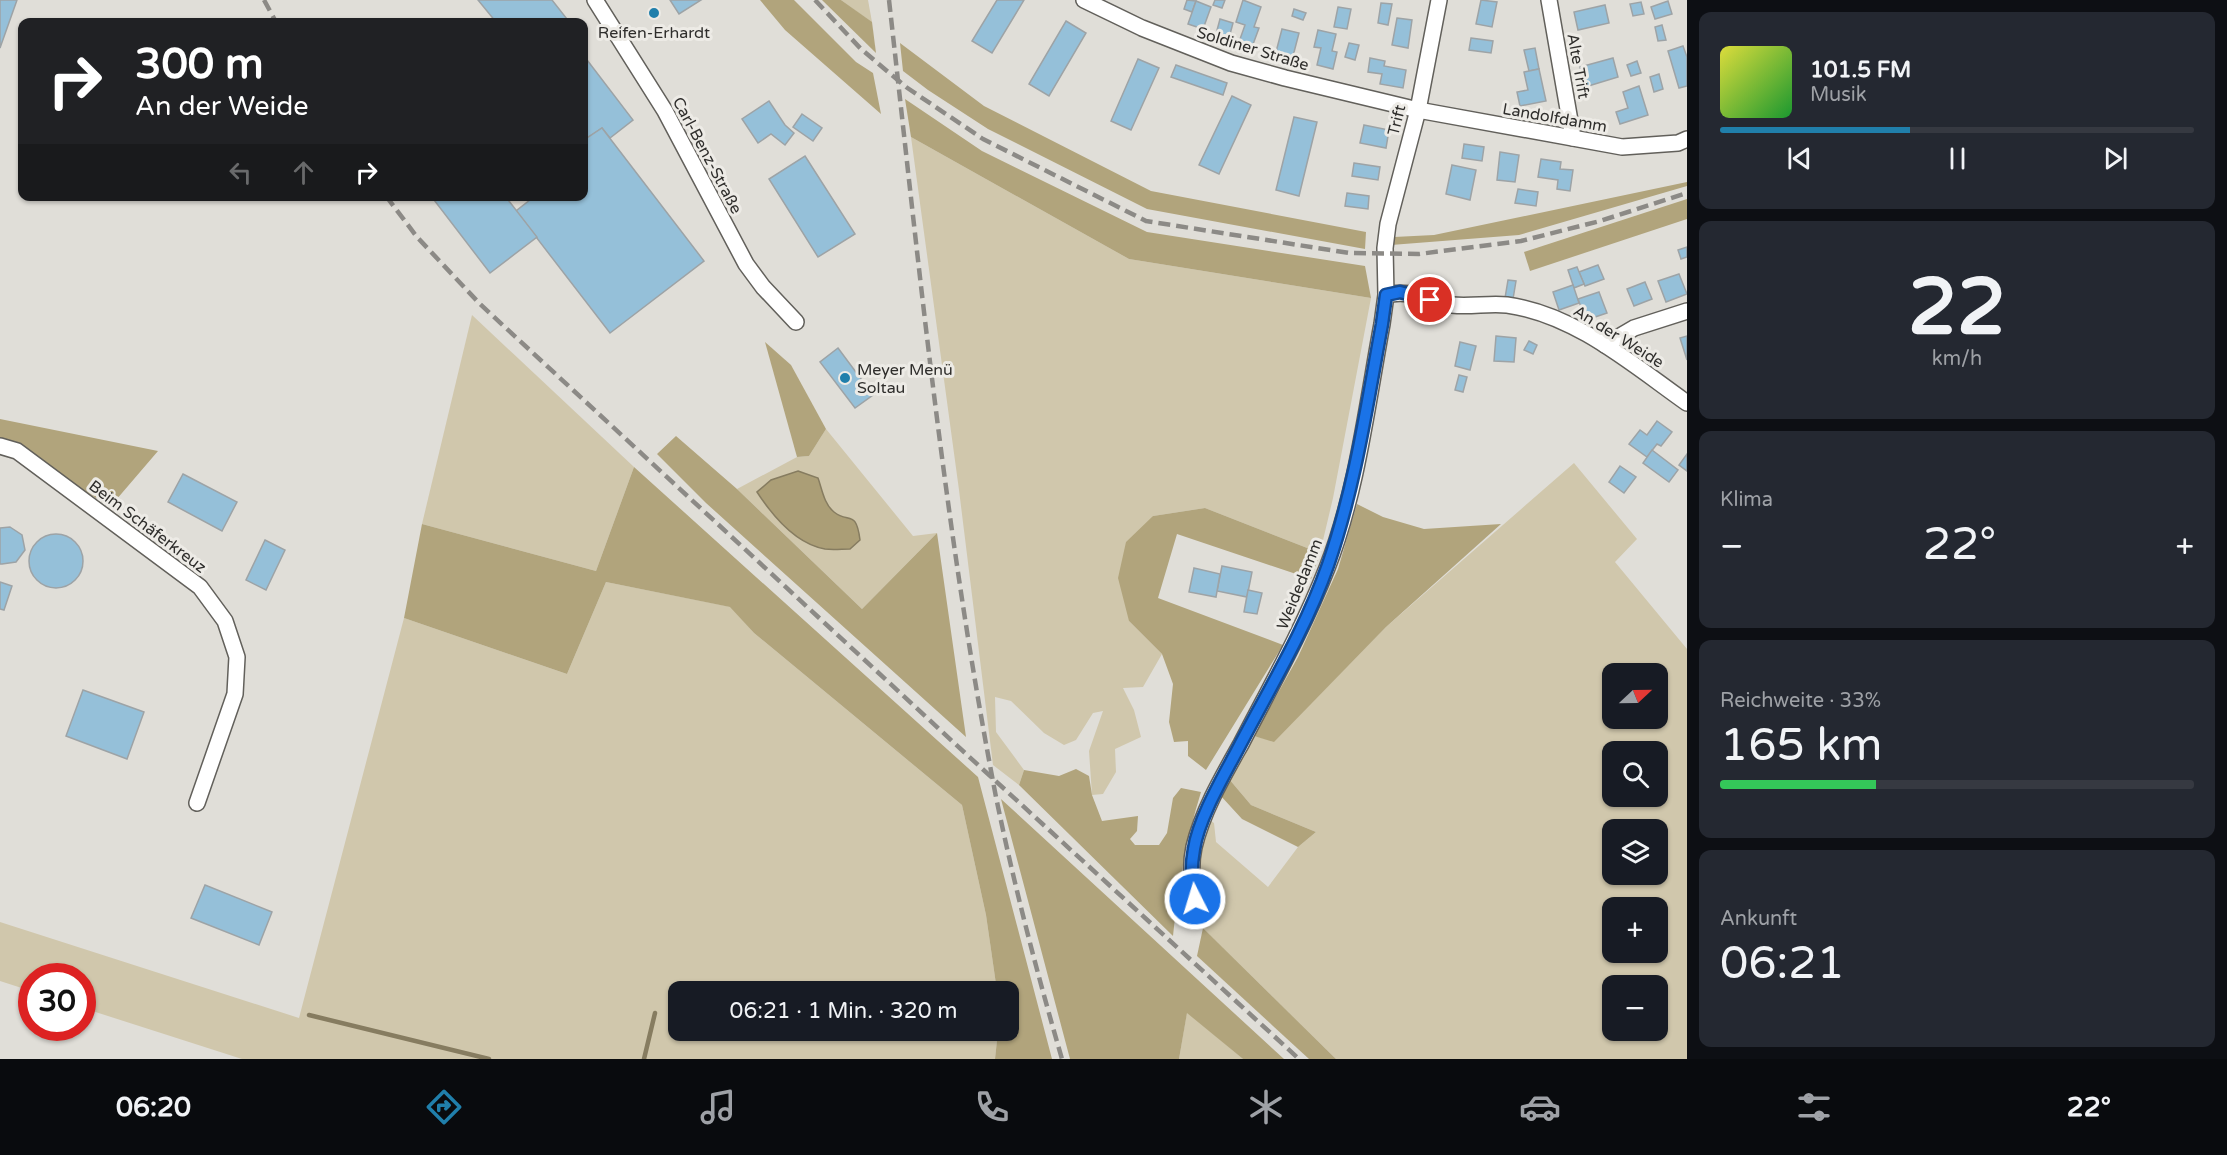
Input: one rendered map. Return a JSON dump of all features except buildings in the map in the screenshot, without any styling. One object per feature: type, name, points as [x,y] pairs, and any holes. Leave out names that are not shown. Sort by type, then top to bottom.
[{"type":"street","name":"Carl-Benz-Straße","points":[[596,0],[665,111],[746,264],[763,287],[796,322]]},
{"type":"street","name":"Soldiner Straße","points":[[1084,0],[1142,28],[1231,63],[1418,110]]},
{"type":"street","name":"Trift","points":[[1385,248],[1388,224],[1418,110],[1439,0]]},
{"type":"street","name":"Alte Trift","points":[[1549,0],[1573,138]]},
{"type":"street","name":"Landolfdamm","points":[[1418,110],[1622,147],[1678,143],[1687,139]]},
{"type":"street","name":"Weidedamm","points":[[1198,914],[1191,883],[1194,848],[1201,826],[1219,783],[1291,651],[1327,567],[1348,502],[1382,324],[1386,295],[1385,248]]},
{"type":"street","name":"An der Weide","points":[[1386,295],[1400,292],[1451,305],[1507,305],[1553,316],[1605,345],[1687,403]]},
{"type":"street","points":[[1605,345],[1634,328],[1687,311]]},
{"type":"street","name":"Beim Schäferkreuz","points":[[0,446],[17,451],[200,587],[225,621],[237,657],[235,694],[197,803]]},
{"type":"shaded area","points":[[760,0],[794,0],[856,62],[873,73],[881,114],[785,30]]},
{"type":"shaded area","points":[[822,0],[841,0],[872,22],[876,53]]},
{"type":"shaded area","points":[[841,0],[868,0],[872,22],[871,22]]},
{"type":"shaded area","points":[[900,43],[984,106],[1151,191],[1366,232],[1365,249],[1147,209],[988,129],[928,90],[903,71]]},
{"type":"shaded area","points":[[905,99],[982,151],[1147,232],[1365,266],[1371,298],[1129,259],[911,137]]},
{"type":"shaded area","points":[[911,137],[1129,259],[1371,298],[1333,498],[1320,553],[1205,508],[1153,516],[1129,621],[1162,654],[1143,687],[1123,688],[1134,710],[1141,737],[1115,749],[1116,772],[1103,794],[1092,795],[1089,751],[1103,711],[1093,713],[1076,740],[1064,745],[1044,733],[1011,701],[995,697],[996,732],[1024,770],[1019,785],[993,765],[959,490]]},
{"type":"shaded area","points":[[1687,182],[1687,186],[1519,235],[1391,245],[1394,237],[1434,235]]},
{"type":"shaded area","points":[[1687,199],[1687,219],[1530,271],[1524,252]]},
{"type":"shaded area","points":[[472,315],[634,467],[596,571],[422,524]]},
{"type":"shaded area","points":[[765,342],[791,365],[826,429],[809,456],[797,457]]},
{"type":"shaded area","points":[[0,419],[158,451],[110,507],[24,452],[0,444]]},
{"type":"shaded area","points":[[826,429],[913,536],[937,533],[862,609],[737,489],[797,457],[809,456]]},
{"type":"shaded area","points":[[676,436],[737,489],[862,609],[937,533],[966,737],[706,503],[657,454]]},
{"type":"shaded area","points":[[1574,463],[1637,539],[1615,562],[1687,649],[1687,1059],[1336,1059],[1203,928],[1198,878],[1199,851],[1208,819],[1214,823],[1216,842],[1268,887],[1298,847],[1316,832],[1251,805],[1229,779],[1254,736],[1274,741],[1386,627]]},
{"type":"shaded area","points":[[634,467],[978,777],[1052,1059],[995,1059],[997,1041],[1019,1041],[1019,981],[996,981],[986,915],[962,805],[754,633],[730,607],[606,582],[567,674],[404,618],[422,524],[596,571]]},
{"type":"shaded area","points":[[798,471],[818,478],[831,509],[856,524],[860,540],[850,549],[825,549],[804,541],[777,519],[757,492],[771,480]]},
{"type":"shaded area","points":[[1357,504],[1383,517],[1424,529],[1501,524],[1386,627],[1274,742],[1254,736],[1298,657],[1338,569]]},
{"type":"shaded area","points":[[1205,508],[1320,553],[1311,579],[1177,534],[1158,598],[1283,645],[1206,770],[1188,756],[1188,741],[1174,742],[1169,722],[1173,684],[1162,654],[1129,621],[1118,578],[1126,542],[1153,516]]},
{"type":"shaded area","points":[[606,582],[731,607],[754,633],[962,805],[986,915],[996,981],[668,981],[668,1041],[997,1041],[995,1059],[242,1059],[96,1012],[96,963],[18,963],[18,987],[0,981],[0,922],[299,1018],[404,618],[567,674]]},
{"type":"shaded area","points":[[1076,769],[1089,776],[1092,795],[1102,821],[1138,816],[1137,831],[1130,839],[1135,845],[1159,845],[1167,833],[1173,798],[1181,788],[1201,792],[1183,864],[1173,936],[1019,785],[1024,770],[1059,776]]},
{"type":"shaded area","points":[[1229,779],[1251,805],[1316,832],[1298,847],[1242,819],[1220,795]]},
{"type":"shaded area","points":[[1001,799],[1284,1059],[1243,1059],[1187,1013],[1179,1059],[1070,1059]]},
{"type":"shaded area","points":[[1203,928],[1336,1059],[1309,1059],[1197,956]]},
{"type":"shaded area","points":[[1187,1012],[1243,1059],[1179,1059]]},
{"type":"waterway","points":[[644,1059],[655,1013]]},
{"type":"waterway","points":[[309,1015],[489,1059]]},
{"type":"railway","points":[[264,0],[274,18]]},
{"type":"railway","points":[[815,0],[861,49],[906,87],[983,139],[1146,221],[1349,253],[1419,254],[1521,241],[1600,221],[1687,193]]},
{"type":"railway","points":[[889,0],[935,400],[978,698],[1010,863],[1062,1059]]},
{"type":"railway","points":[[390,201],[417,237],[480,304],[1299,1059]]},
{"type":"place","name":"Reifen-Erhardt","points":[[654,13]]},
{"type":"place","name":"Meyer Menü Soltau","points":[[845,378]]},
{"type":"route","points":[[1195,899],[1191,883],[1194,848],[1201,826],[1219,783],[1291,651],[1327,567],[1348,502],[1386,295],[1400,292],[1430,300]]}]
